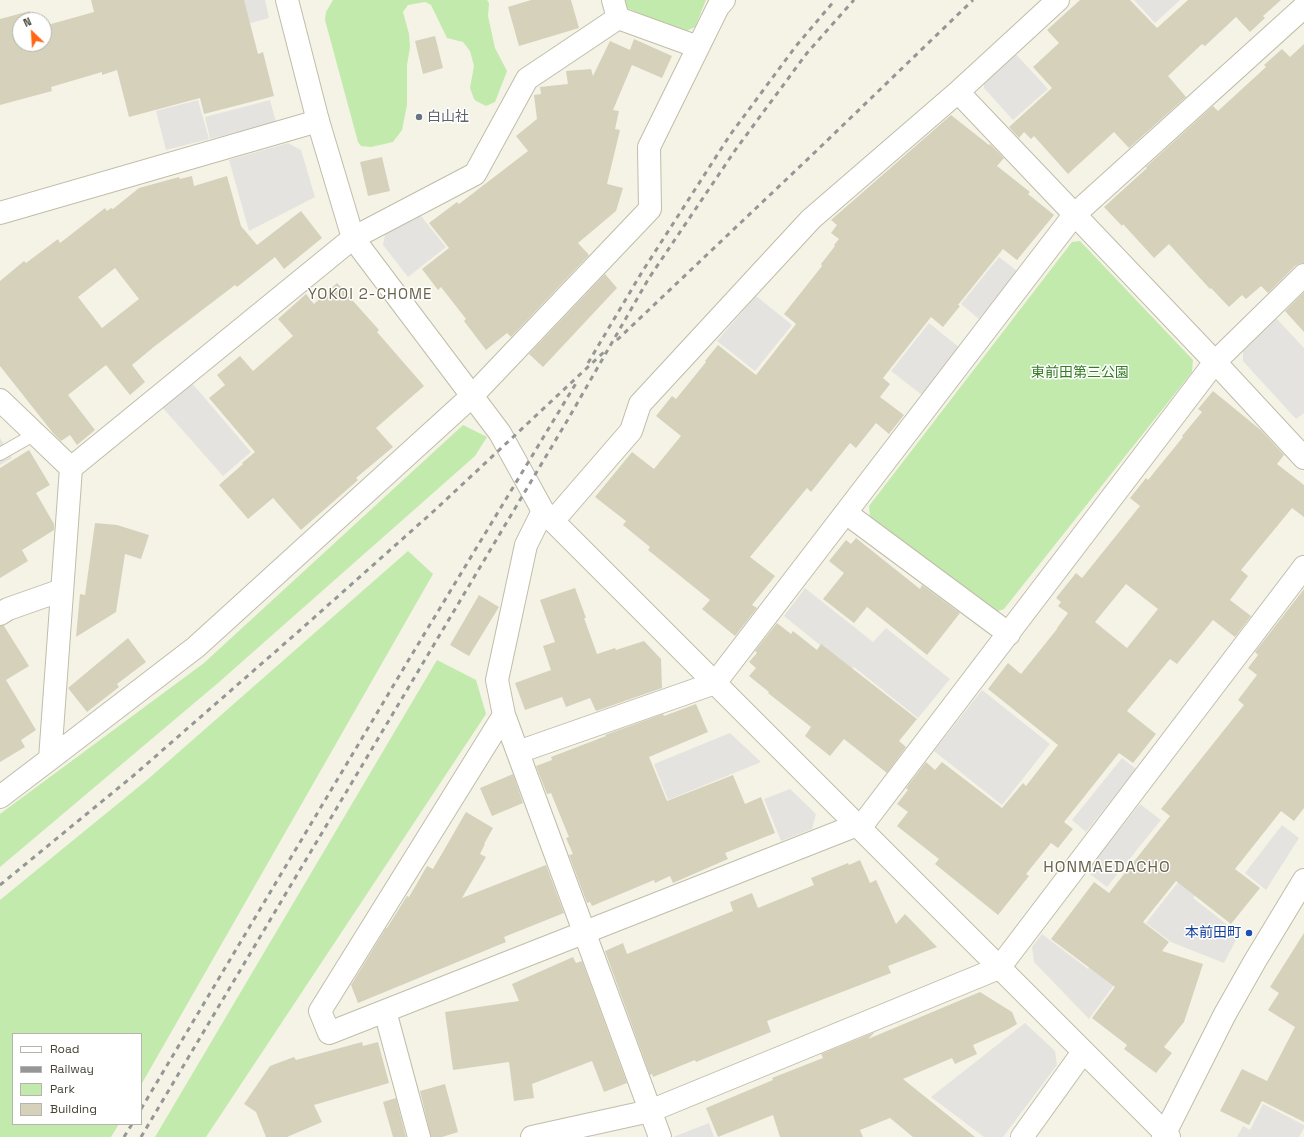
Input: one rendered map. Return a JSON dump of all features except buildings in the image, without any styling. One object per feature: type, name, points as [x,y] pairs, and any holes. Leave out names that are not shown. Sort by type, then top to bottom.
[{"type":"street","points":[[287,0],[318,121],[353,238],[500,433],[548,516],[859,826],[1165,1136],[1225,1014],[1255,960],[1304,880]]},
{"type":"street","points":[[0,797],[196,647],[472,396],[650,209],[649,148],[718,7],[724,0]]},
{"type":"street","points":[[660,1137],[504,715],[497,680],[526,545],[548,516],[631,431],[640,404],[811,219],[958,92],[1058,0]]},
{"type":"street","points":[[518,752],[715,683],[1074,215],[1304,7]]},
{"type":"street","points":[[50,759],[71,468],[353,238],[475,174],[527,79],[615,9],[698,47]]},
{"type":"street","points":[[958,92],[1215,362],[1304,458]]},
{"type":"street","points":[[0,213],[318,121]]},
{"type":"street","points":[[504,715],[320,1012],[330,1033],[584,932],[859,826],[1009,634],[1215,362],[1304,275]]},
{"type":"street","points":[[0,400],[71,468]]},
{"type":"street","points":[[846,513],[1009,634]]},
{"type":"street","points":[[532,1137],[650,1111],[999,968],[1304,567]]},
{"type":"street","points":[[0,614],[8,609],[62,590]]},
{"type":"street","points":[[385,1011],[419,1137]]},
{"type":"street","points":[[1022,1137],[1083,1052]]},
{"type":"lane","points":[[0,454],[35,434]]},
{"type":"green space","points":[[333,0],[487,0],[489,3],[488,16],[495,48],[507,71],[495,102],[486,106],[474,99],[470,88],[474,66],[470,51],[463,42],[447,38],[431,5],[425,2],[408,5],[403,12],[409,34],[410,47],[407,65],[407,105],[402,130],[393,142],[371,147],[361,146],[358,142],[325,20],[326,12]]},
{"type":"green space","points":[[625,0],[706,0],[695,27],[684,32],[627,8]]},
{"type":"green space","name":"東前田第三公園","points":[[1080,241],[1193,360],[1192,372],[1004,609],[993,613],[870,516],[869,506],[1072,242]]},
{"type":"green space","points":[[463,425],[487,437],[475,456],[218,683],[0,867],[0,814],[204,663]]},
{"type":"green space","points":[[408,551],[433,574],[142,1083],[142,1033],[12,1033],[12,1125],[118,1125],[111,1137],[0,1137],[0,900],[147,780]]},
{"type":"green space","points":[[437,660],[476,680],[486,714],[206,1137],[155,1137]]},
{"type":"shaded area","points":[[222,0],[265,0],[269,18],[185,41]]},
{"type":"shaded area","points":[[1134,0],[1180,0],[1155,23]]},
{"type":"shaded area","points":[[1013,51],[1048,89],[1013,120],[984,88],[984,77]]},
{"type":"shaded area","points":[[198,100],[209,139],[166,150],[156,111]]},
{"type":"shaded area","points":[[270,100],[276,122],[210,139],[205,117]]},
{"type":"shaded area","points":[[288,143],[301,150],[315,197],[249,231],[229,160]]},
{"type":"shaded area","points":[[421,216],[446,247],[408,277],[383,245],[385,234]]},
{"type":"shaded area","points":[[999,257],[1017,271],[979,319],[961,304]]},
{"type":"shaded area","points":[[756,296],[792,325],[755,371],[717,341]]},
{"type":"shaded area","points":[[1276,318],[1304,348],[1304,413],[1296,419],[1243,361],[1243,348]]},
{"type":"shaded area","points":[[929,323],[960,348],[922,395],[891,371]]},
{"type":"shaded area","points":[[191,382],[251,452],[223,476],[162,407]]},
{"type":"shaded area","points":[[0,438],[12,458],[0,465]]},
{"type":"shaded area","points":[[805,588],[873,642],[886,628],[950,679],[918,718],[854,667],[851,670],[784,616]]},
{"type":"shaded area","points":[[982,690],[1050,744],[1002,805],[934,751]]},
{"type":"shaded area","points":[[730,733],[761,762],[668,800],[654,764]]},
{"type":"shaded area","points":[[1122,758],[1136,769],[1086,832],[1072,820]]},
{"type":"shaded area","points":[[790,789],[816,814],[812,829],[781,841],[764,799]]},
{"type":"shaded area","points":[[1140,804],[1161,820],[1107,887],[1086,871]]},
{"type":"shaded area","points":[[1282,825],[1299,838],[1266,890],[1245,873]]},
{"type":"shaded area","points":[[1186,872],[1203,886],[1193,898],[1239,934],[1224,963],[1171,942],[1146,923]]},
{"type":"shaded area","points":[[1042,934],[1088,969],[1098,957],[1122,974],[1089,1019],[1034,962],[1032,947]]},
{"type":"shaded area","points":[[1025,1023],[1055,1051],[1057,1065],[1003,1137],[984,1137],[931,1097]]},
{"type":"shaded area","points":[[1263,1104],[1304,1125],[1299,1137],[1237,1137],[1243,1126],[1250,1130]]},
{"type":"shaded area","points":[[709,1123],[714,1137],[673,1137]]},
{"type":"railway","points":[[588,363],[642,272],[730,135],[796,46],[835,0]]},
{"type":"railway","points":[[141,1137],[567,421],[649,278],[736,149],[807,53],[854,0]]},
{"type":"railway","points":[[617,340],[973,0]]},
{"type":"railway","points":[[0,885],[133,776],[299,631],[435,510],[604,352]]},
{"type":"railway","points":[[142,1107],[411,656],[578,380]]},
{"type":"railway","points":[[124,1137],[131,1125]]},
{"type":"place","name":"白山社","points":[[419,117]]},
{"type":"place","name":"本前田町","points":[[1249,933]]},
{"type":"district","name":"YOKOI 2-CHOME","points":[[370,295]]},
{"type":"district","name":"HONMAEDACHO","points":[[1107,868]]}]
